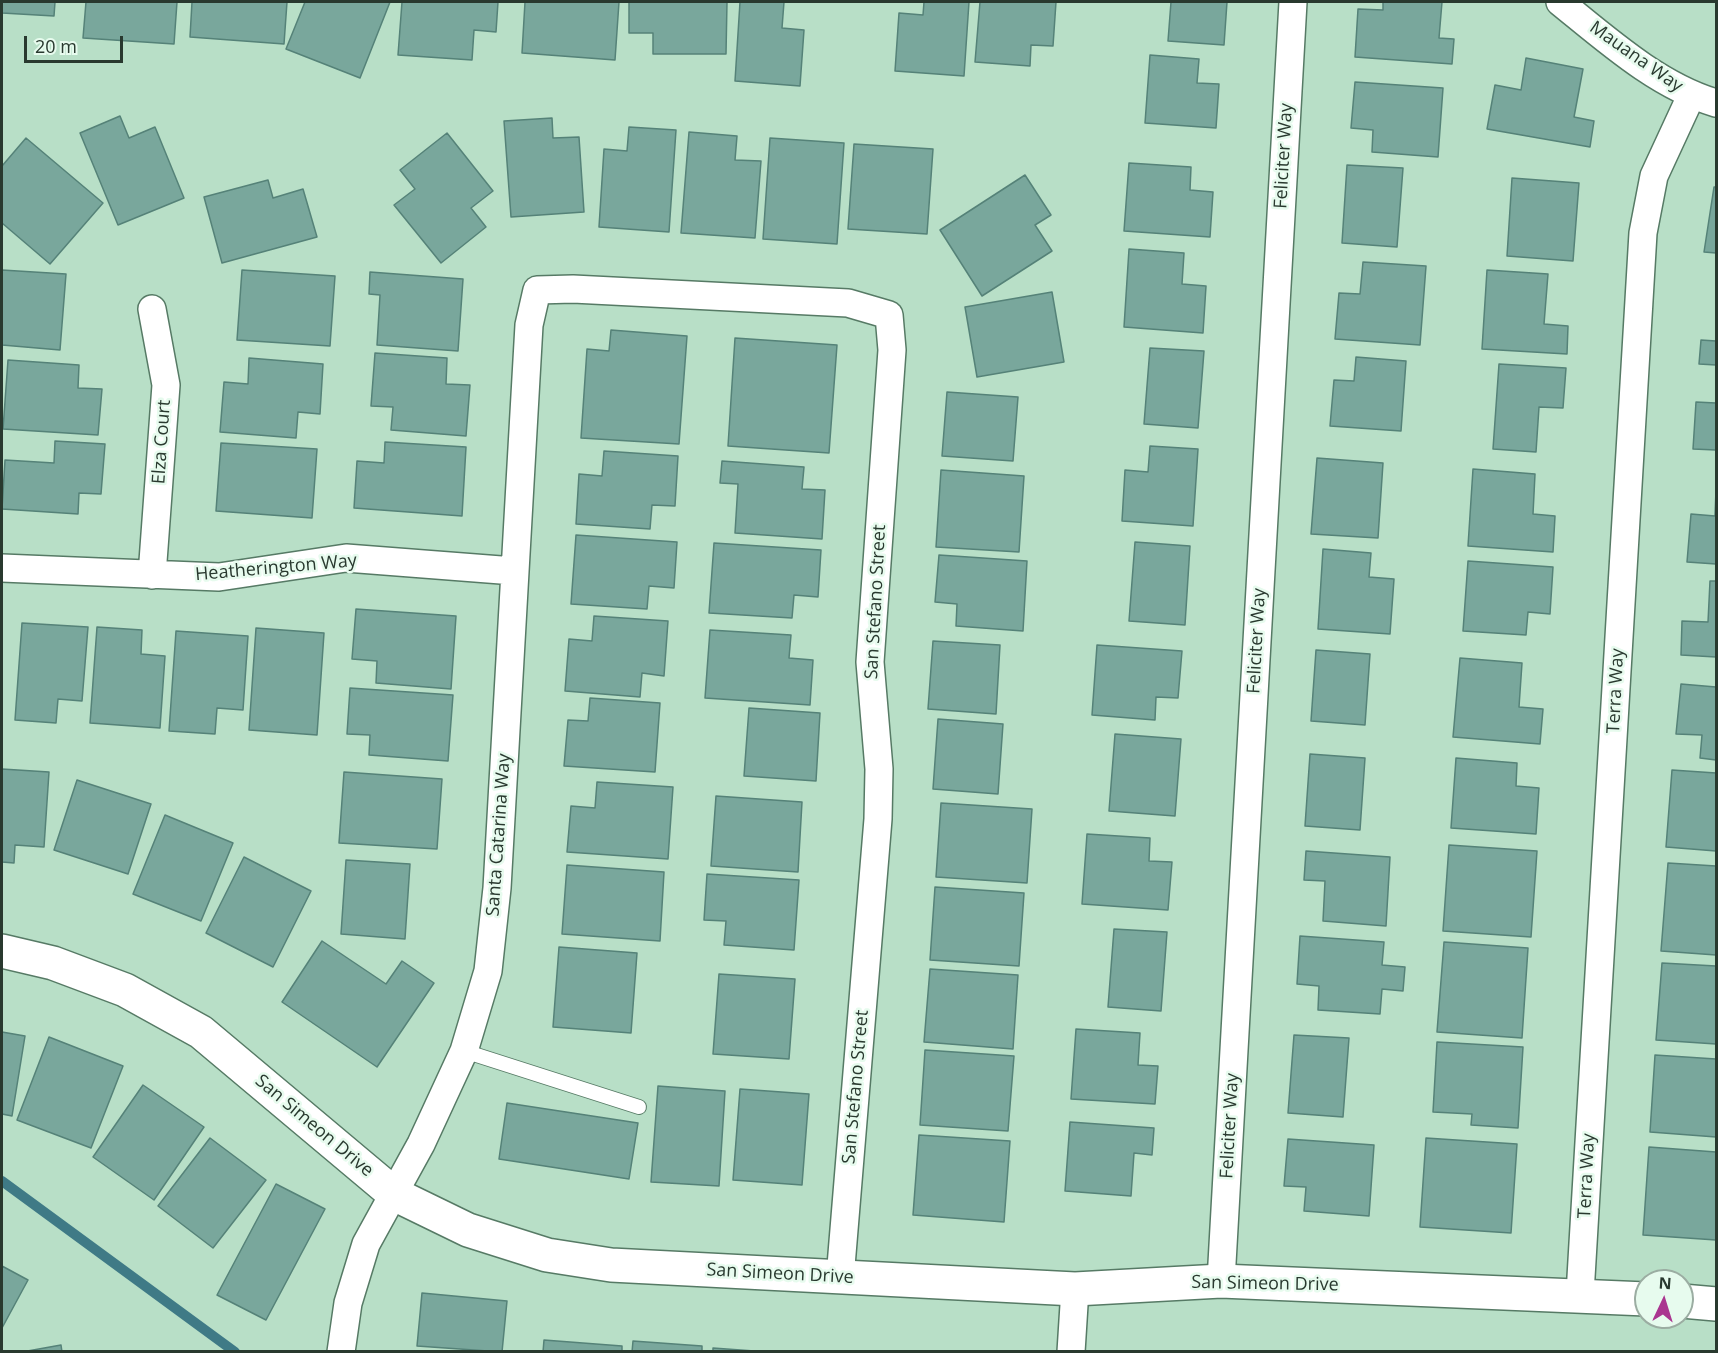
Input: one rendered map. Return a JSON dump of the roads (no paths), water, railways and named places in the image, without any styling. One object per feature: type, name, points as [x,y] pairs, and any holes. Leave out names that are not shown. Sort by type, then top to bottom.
[{"type":"street","name":"Feliciter Way","points":[[1221,1281],[1293,2]]},
{"type":"street","name":"Mauana Way","points":[[1560,2],[1616,47],[1691,96],[1716,103]]},
{"type":"street","name":"Terra Way","points":[[1580,1294],[1643,232],[1654,176],[1691,96]]},
{"type":"street","name":"San Stefano Street","points":[[537,290],[573,289],[848,303],[889,315],[892,350],[870,662],[879,769],[878,819],[840,1278]]},
{"type":"street","name":"Santa Catarina Way","points":[[341,1352],[348,1303],[366,1244],[421,1144],[464,1051],[488,971],[497,888],[529,325],[537,290]]},
{"type":"street","name":"Elza Court","points":[[152,309],[166,385],[152,575]]},
{"type":"street","name":"Heatherington Way","points":[[2,568],[219,577],[346,558],[514,571]]},
{"type":"street","name":"San Simeon Drive","points":[[2,951],[53,963],[125,990],[201,1032],[394,1194],[468,1230],[547,1255],[611,1265],[1075,1289],[1221,1281],[1580,1294],[1634,1298]]},
{"type":"street","points":[[1071,1352],[1075,1289]]},
{"type":"street","points":[[1694,1302],[1716,1304]]},
{"type":"lane","points":[[464,1051],[639,1107]]},
{"type":"waterway","points":[[2,1181],[235,1352]]}]
